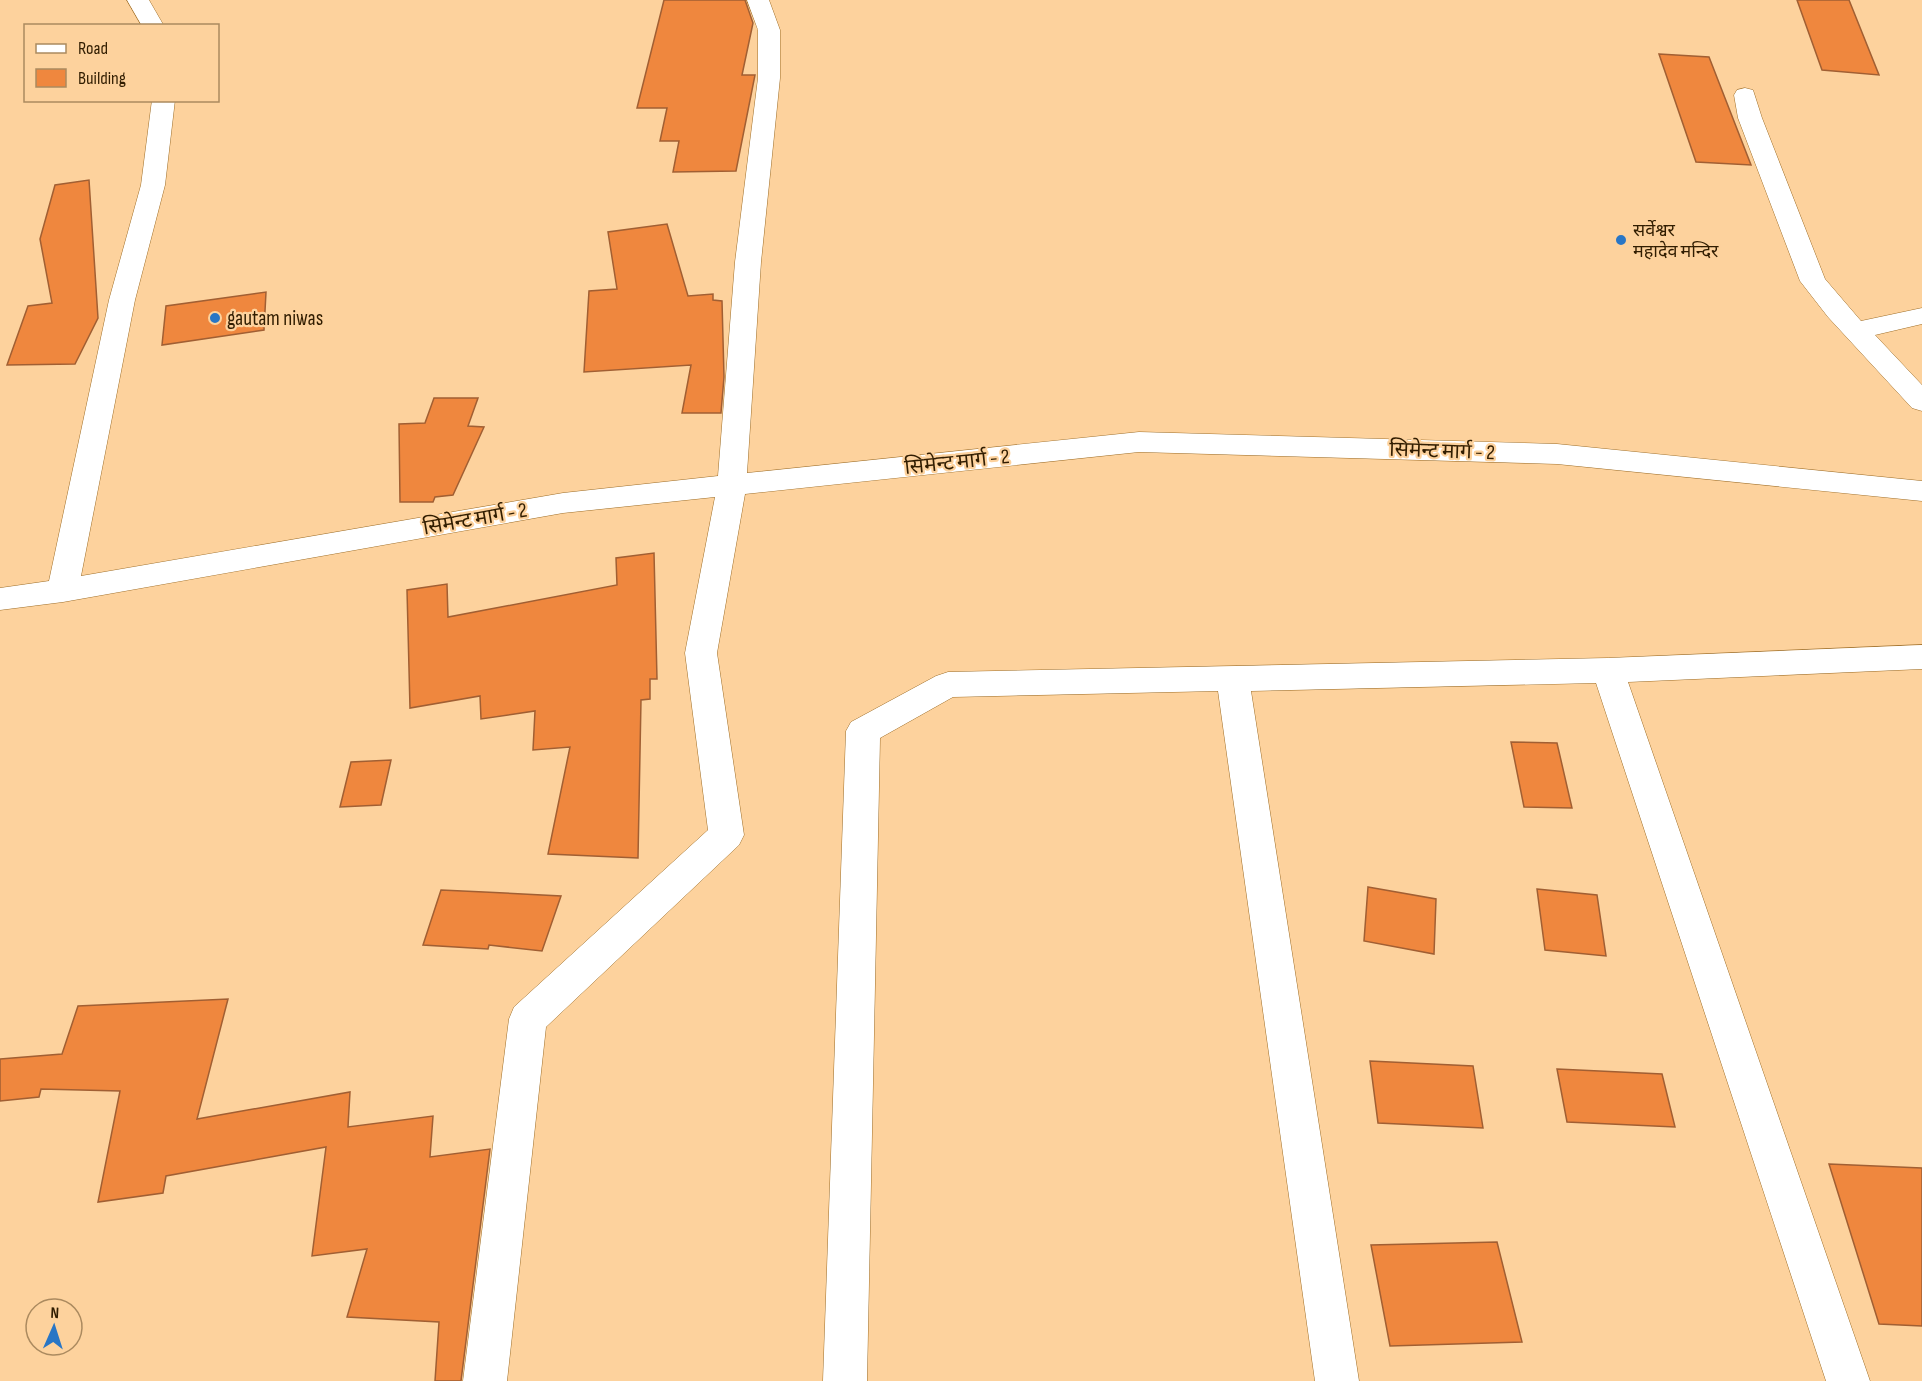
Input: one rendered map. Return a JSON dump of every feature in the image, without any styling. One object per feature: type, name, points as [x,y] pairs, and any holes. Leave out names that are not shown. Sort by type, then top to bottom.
[{"type":"street","points":[[138,0],[152,24]]},
{"type":"street","points":[[485,1381],[528,1019],[726,835],[701,653],[732,485],[748,262],[769,78],[769,30],[758,0]]},
{"type":"street","points":[[1745,95],[1750,118],[1769,170],[1813,281],[1855,331],[1922,402]]},
{"type":"street","points":[[63,591],[122,300],[153,185],[164,102]]},
{"type":"street","points":[[1855,331],[1922,316]]},
{"type":"street","name":"सिमेन्ट मार्ग - 2","points":[[0,598],[63,591],[563,503],[1139,442],[1557,454],[1922,491]]},
{"type":"street","points":[[845,1381],[863,731],[948,685],[1608,670],[1922,657]]},
{"type":"street","points":[[1608,670],[1848,1381]]},
{"type":"street","points":[[1233,680],[1337,1381]]},
{"type":"building","points":[[664,0],[745,0],[753,23],[742,75],[755,75],[736,171],[673,172],[679,141],[660,141],[667,108],[637,108]]},
{"type":"building","points":[[1797,0],[1849,0],[1879,75],[1822,70]]},
{"type":"building","points":[[1659,54],[1709,57],[1751,165],[1696,162]]},
{"type":"building","points":[[89,180],[98,318],[75,364],[7,365],[28,306],[52,303],[40,239],[55,185]]},
{"type":"building","points":[[667,224],[688,296],[713,294],[713,300],[722,301],[724,377],[721,413],[682,413],[691,365],[584,372],[589,291],[617,289],[608,232]]},
{"type":"building","name":"gautam niwas","points":[[266,292],[264,330],[162,345],[166,306]]},
{"type":"building","points":[[434,398],[478,398],[468,426],[484,427],[453,495],[435,497],[433,502],[400,502],[399,424],[425,423]]},
{"type":"building","points":[[654,553],[657,679],[650,679],[650,699],[641,700],[638,858],[548,854],[570,747],[533,750],[535,711],[481,719],[480,696],[410,708],[407,590],[447,584],[448,617],[617,585],[616,558]]},
{"type":"building","points":[[1511,742],[1557,743],[1572,808],[1524,807]]},
{"type":"building","points":[[391,760],[381,805],[340,807],[351,762]]},
{"type":"building","points":[[1368,887],[1436,899],[1434,954],[1364,941]]},
{"type":"building","points":[[1537,889],[1597,895],[1606,956],[1545,950]]},
{"type":"building","points":[[441,890],[561,896],[542,951],[489,945],[488,949],[423,945]]},
{"type":"building","points":[[228,999],[197,1119],[350,1092],[348,1127],[433,1116],[430,1157],[490,1149],[461,1381],[435,1381],[439,1322],[347,1317],[367,1249],[312,1256],[326,1147],[166,1176],[163,1193],[98,1202],[120,1091],[41,1089],[39,1097],[0,1101],[0,1059],[62,1054],[78,1006]]},
{"type":"building","points":[[1370,1061],[1473,1066],[1483,1128],[1378,1123]]},
{"type":"building","points":[[1557,1069],[1662,1074],[1675,1127],[1567,1122]]},
{"type":"building","points":[[1829,1164],[1922,1168],[1922,1326],[1879,1324]]},
{"type":"building","points":[[1497,1242],[1522,1342],[1390,1346],[1371,1245]]},
{"type":"place","name":"सर्वेश्वर महादेव मन्दिर","points":[[1621,240]]},
{"type":"place","name":"gautam niwas","points":[[215,318]]}]
